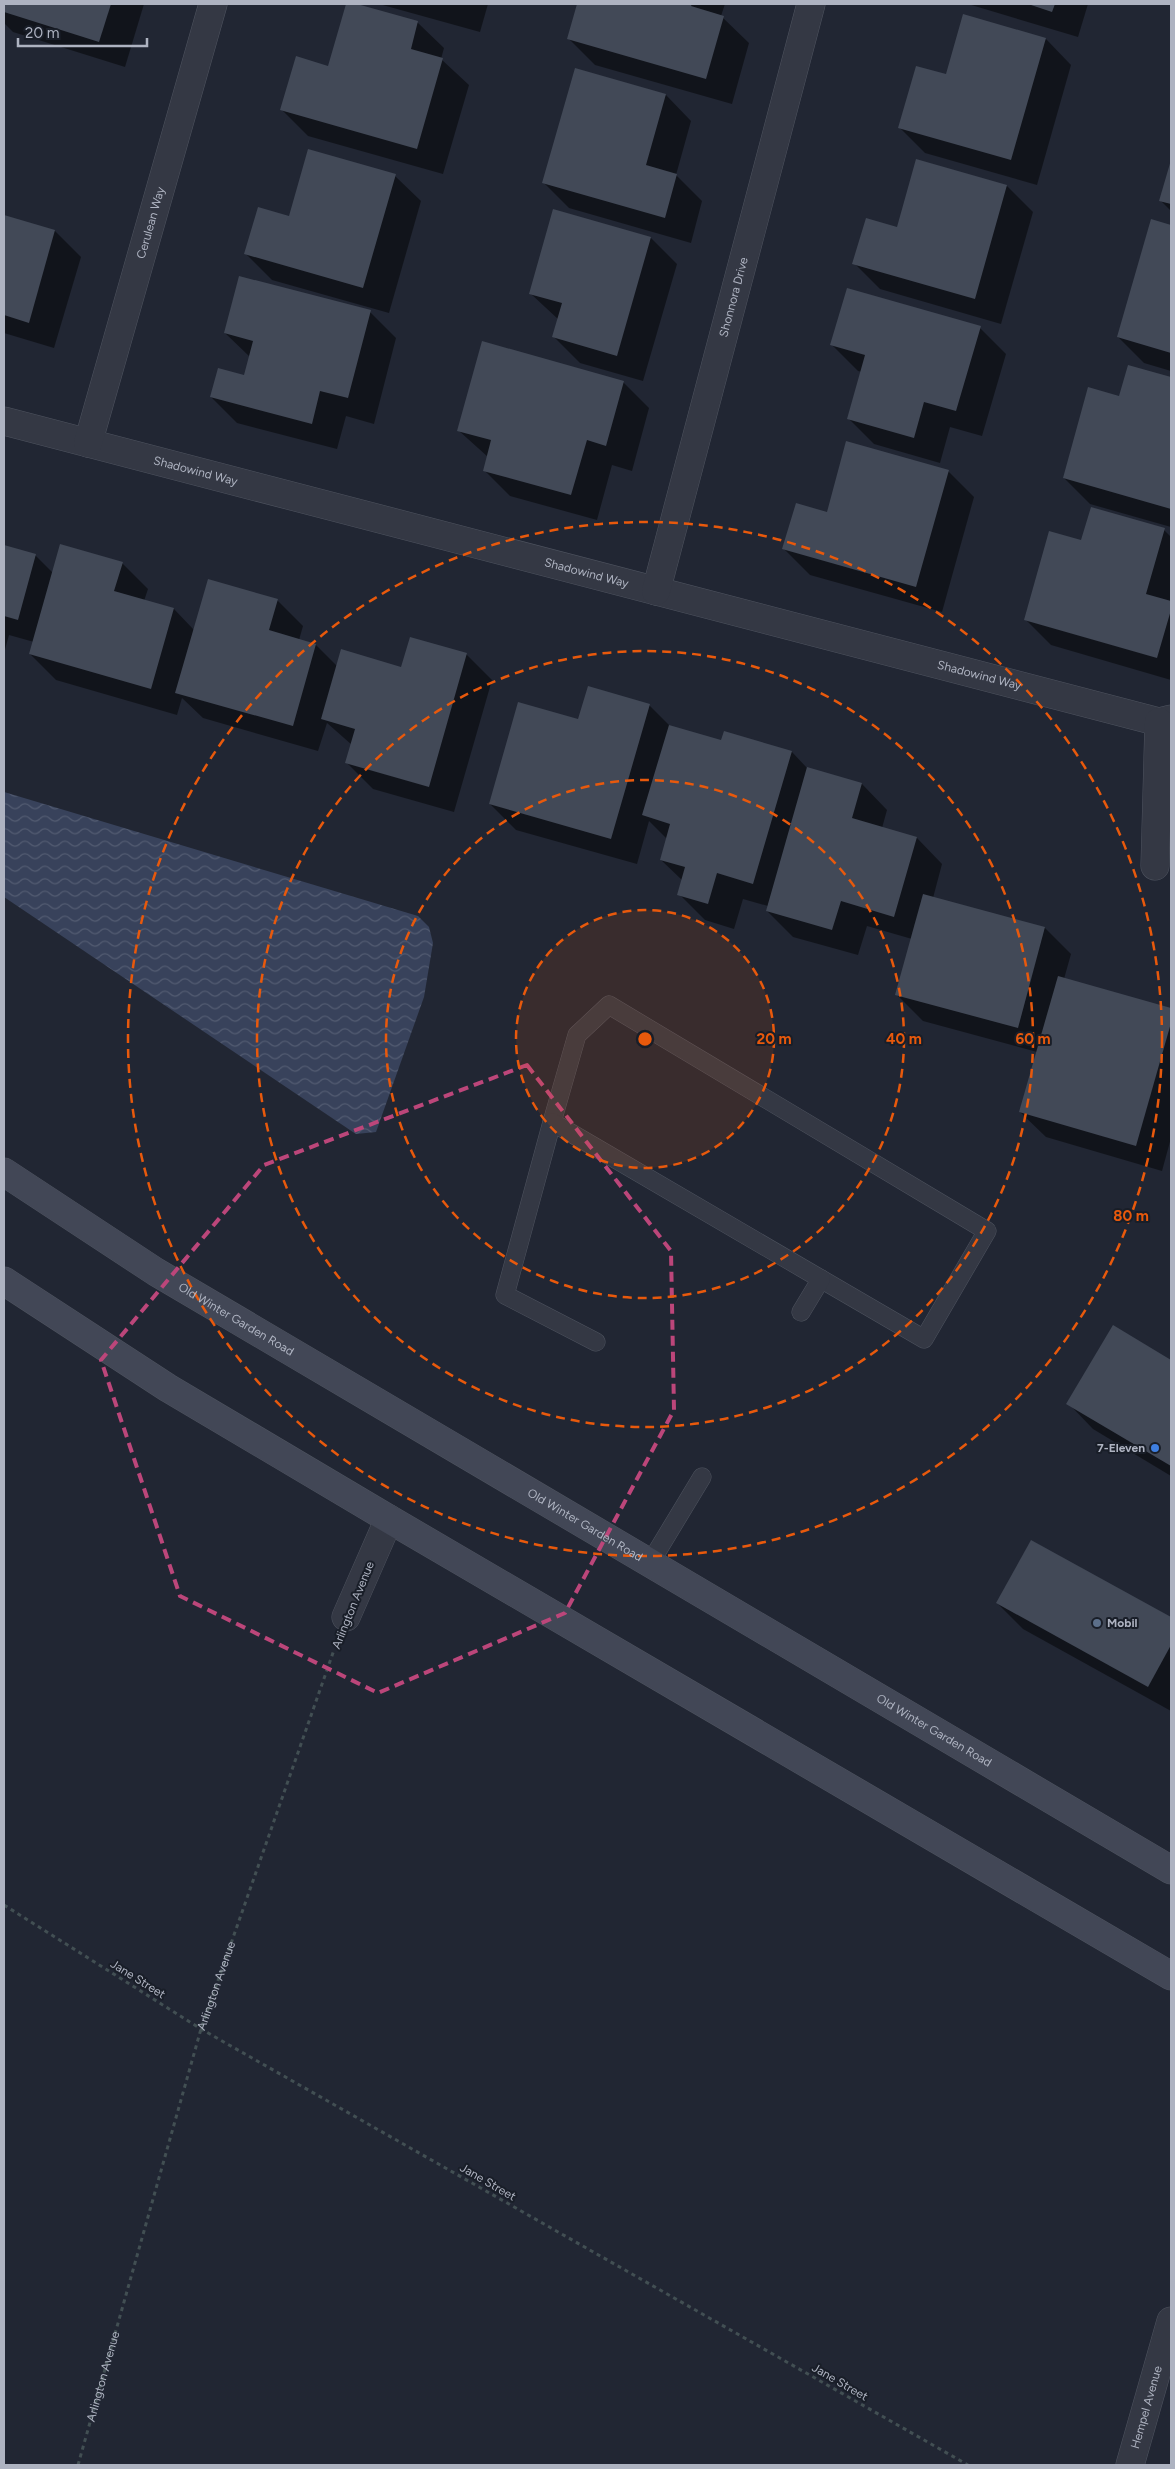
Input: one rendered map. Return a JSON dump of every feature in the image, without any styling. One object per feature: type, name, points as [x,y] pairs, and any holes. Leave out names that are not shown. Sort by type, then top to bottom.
[{"type":"main road","name":"Old Winter Garden Road","points":[[4,1172],[156,1272],[1171,1870]]},
{"type":"main road","points":[[4,1281],[168,1388],[389,1520],[1171,1976]]},
{"type":"street","name":"Cerulean Way","points":[[88,443],[214,4]]},
{"type":"street","name":"Shonnora Drive","points":[[656,591],[811,4]]},
{"type":"street","name":"Shadowind Way","points":[[4,421],[656,591],[1165,720]]},
{"type":"street","points":[[1155,866],[1165,720]]},
{"type":"street","name":"Arlington Avenue","points":[[346,1617],[389,1520]]},
{"type":"street","name":"Hempel Avenue","points":[[1130,2465],[1171,2321]]},
{"type":"lane","points":[[552,1122],[924,1339],[987,1231],[609,1005],[577,1035],[552,1122],[505,1295],[596,1342]]},
{"type":"lane","points":[[800,1312],[820,1280]]},
{"type":"lane","points":[[650,1563],[702,1477]]},
{"type":"path","name":"Arlington Avenue","points":[[78,2465],[201,2029],[346,1617]]},
{"type":"path","name":"Jane Street","points":[[4,1905],[201,2029],[968,2465]]},
{"type":"highlighted area","points":[[527,1065],[671,1251],[674,1410],[565,1613],[378,1693],[180,1596],[101,1360],[264,1165]]},
{"type":"water","points":[[4,792],[418,916],[429,927],[433,943],[424,997],[376,1132],[356,1134],[4,897]]},
{"type":"building","points":[[4,4],[111,4],[99,42],[4,12]]},
{"type":"building","points":[[346,4],[357,4],[418,21],[411,49],[443,58],[417,149],[280,110],[296,56],[328,66]]},
{"type":"building","points":[[577,4],[692,4],[691,6],[724,16],[706,79],[567,39]]},
{"type":"building","points":[[1028,4],[1055,4],[1052,12]]},
{"type":"building","points":[[963,14],[1046,38],[1011,160],[898,128],[916,66],[946,74]]},
{"type":"building","points":[[575,68],[666,94],[646,165],[677,174],[665,218],[542,183]]},
{"type":"building","points":[[308,149],[396,174],[363,288],[244,254],[258,207],[289,216]]},
{"type":"building","points":[[916,159],[1007,185],[975,299],[852,264],[866,218],[897,227]]},
{"type":"building","points":[[1171,160],[1171,204],[1159,201]]},
{"type":"building","points":[[553,209],[651,237],[617,356],[552,337],[562,303],[529,294]]},
{"type":"building","points":[[4,215],[55,230],[29,323],[4,315]]},
{"type":"building","points":[[1151,219],[1171,225],[1171,353],[1117,337]]},
{"type":"building","points":[[239,276],[371,310],[348,398],[320,391],[312,424],[210,397],[218,368],[244,375],[253,341],[224,333]]},
{"type":"building","points":[[847,288],[981,326],[956,411],[924,402],[914,438],[847,419],[865,355],[830,345]]},
{"type":"building","points":[[482,341],[624,381],[606,446],[587,440],[571,495],[483,471],[491,440],[457,431]]},
{"type":"building","points":[[1128,365],[1171,377],[1171,509],[1063,478],[1088,387],[1119,396]]},
{"type":"building","points":[[846,441],[949,470],[916,587],[782,549],[796,503],[827,512]]},
{"type":"building","points":[[1091,507],[1165,528],[1146,594],[1171,601],[1171,610],[1157,658],[1024,620],[1049,531],[1081,540]]},
{"type":"building","points":[[60,544],[123,562],[114,591],[174,608],[151,689],[29,654]]},
{"type":"building","points":[[4,545],[36,554],[18,620],[4,616]]},
{"type":"building","points":[[208,579],[278,599],[269,630],[316,644],[293,726],[175,693]]},
{"type":"building","points":[[410,637],[467,653],[429,787],[345,763],[355,729],[321,719],[341,649],[401,667]]},
{"type":"building","points":[[588,686],[650,704],[611,839],[489,804],[518,702],[578,719]]},
{"type":"building","points":[[669,725],[721,740],[724,731],[792,751],[753,884],[717,873],[708,904],[677,895],[685,867],[660,860],[670,824],[642,815]]},
{"type":"building","points":[[807,767],[862,783],[852,818],[917,837],[894,917],[841,901],[832,930],[766,911]]},
{"type":"building","points":[[923,894],[1045,927],[1018,1028],[895,995]]},
{"type":"building","points":[[1058,976],[1171,1008],[1171,1023],[1136,1146],[1019,1112]]},
{"type":"building","points":[[1113,1325],[1171,1360],[1171,1466],[1066,1404]]},
{"type":"building","points":[[1031,1540],[1171,1617],[1171,1645],[1148,1687],[996,1603]]},
{"type":"place","name":"7-Eleven","points":[[1155,1448]]},
{"type":"place","name":"Mobil","points":[[1097,1623]]}]
